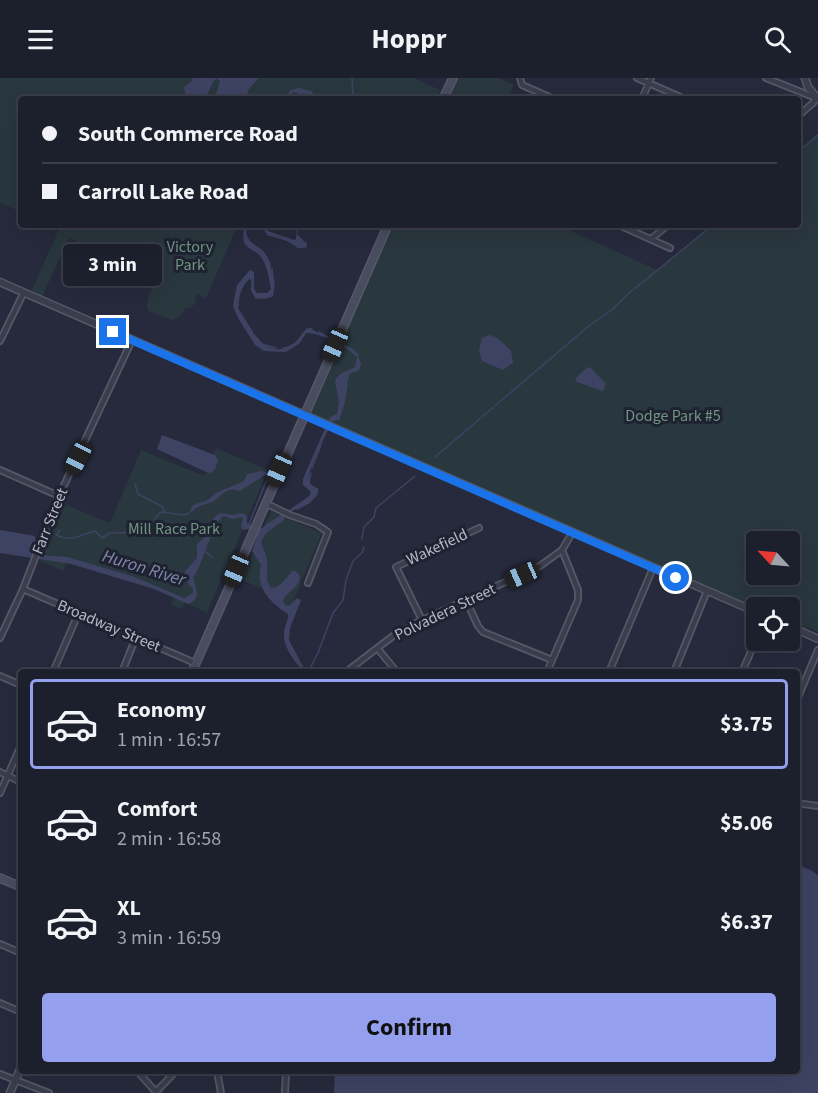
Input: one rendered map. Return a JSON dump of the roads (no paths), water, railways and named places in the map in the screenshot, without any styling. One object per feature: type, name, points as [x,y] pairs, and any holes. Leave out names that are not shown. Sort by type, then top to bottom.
[{"type":"main road","points":[[444,96],[453,78]]},
{"type":"main road","points":[[193,669],[387,228]]},
{"type":"main road","points":[[0,878],[18,886]]},
{"type":"street","points":[[637,78],[650,81],[679,96]]},
{"type":"street","points":[[766,78],[817,98]]},
{"type":"street","points":[[804,78],[817,98]]},
{"type":"street","points":[[520,80],[522,85],[547,96]]},
{"type":"street","points":[[643,96],[650,81]]},
{"type":"street","points":[[535,96],[537,92]]},
{"type":"street","points":[[801,113],[817,98]]},
{"type":"street","points":[[626,228],[670,248]]},
{"type":"street","points":[[636,232],[638,228]]},
{"type":"street","points":[[651,240],[665,228]]},
{"type":"street","points":[[0,282],[426,470],[746,608]]},
{"type":"street","points":[[0,341],[24,292]]},
{"type":"street","name":"Farr Street","points":[[0,638],[38,552],[59,496],[132,340]]},
{"type":"street","points":[[0,470],[59,496]]},
{"type":"street","points":[[265,502],[316,524],[328,532],[309,583]]},
{"type":"street","name":"Wakefield","points":[[422,620],[396,567],[479,528]]},
{"type":"street","name":"Polvadera Street","points":[[350,669],[393,636],[422,620],[540,566],[562,550],[572,533]]},
{"type":"street","points":[[548,669],[578,600],[578,590],[562,550]]},
{"type":"street","points":[[610,669],[652,568]]},
{"type":"street","name":"Broadway Street","points":[[23,588],[195,663]]},
{"type":"street","points":[[675,669],[707,591]]},
{"type":"street","points":[[466,600],[483,632],[552,660]]},
{"type":"street","points":[[54,669],[79,612]]},
{"type":"street","points":[[800,631],[818,639]]},
{"type":"street","points":[[123,669],[136,637]]},
{"type":"street","points":[[377,648],[395,669]]},
{"type":"street","points":[[800,693],[818,650]]},
{"type":"street","points":[[743,669],[751,651]]},
{"type":"street","points":[[0,676],[18,685]]},
{"type":"street","points":[[0,793],[18,752]]},
{"type":"street","points":[[0,772],[18,781]]},
{"type":"street","points":[[800,804],[818,806]]},
{"type":"street","points":[[0,944],[18,952]]},
{"type":"street","points":[[0,1003],[18,1011]]},
{"type":"street","points":[[0,1074],[50,1093]]},
{"type":"street","points":[[10,1093],[18,1074]]},
{"type":"street","points":[[140,1074],[155,1092],[173,1074]]},
{"type":"street","points":[[218,1074],[221,1093]]},
{"type":"street","points":[[285,1093],[286,1074]]},
{"type":"water","points":[[193,78],[217,78],[206,96],[186,96],[184,87]]},
{"type":"water","points":[[217,78],[259,78],[248,90],[247,96],[215,96],[220,82]]},
{"type":"water","points":[[299,88],[311,91],[316,96],[294,91],[287,96],[290,90]]},
{"type":"water","points":[[244,228],[247,228],[247,238],[267,257],[274,283],[271,297],[256,298],[251,291],[252,279],[250,278],[240,291],[239,309],[255,335],[269,347],[282,349],[295,343],[309,328],[353,350],[358,356],[361,364],[357,371],[349,373],[339,419],[333,421],[310,471],[310,483],[318,488],[318,493],[310,502],[290,512],[280,523],[268,530],[261,542],[267,558],[267,580],[271,588],[280,584],[292,571],[296,571],[300,576],[296,587],[287,594],[283,601],[289,606],[297,598],[301,600],[290,628],[289,640],[304,669],[301,669],[293,659],[285,644],[284,630],[288,614],[275,605],[262,587],[261,565],[252,551],[258,533],[248,529],[243,530],[241,517],[232,519],[224,516],[219,520],[193,578],[197,597],[188,604],[154,589],[71,564],[0,553],[0,530],[35,536],[36,543],[32,551],[42,555],[67,557],[132,576],[184,598],[193,593],[193,589],[184,579],[185,571],[197,558],[197,544],[209,533],[213,519],[217,515],[243,513],[247,516],[247,523],[259,530],[309,496],[311,492],[303,485],[303,479],[330,417],[337,414],[339,403],[335,380],[340,374],[355,367],[357,357],[333,341],[312,333],[306,333],[300,343],[286,352],[264,351],[255,345],[233,306],[237,285],[250,270],[254,272],[254,289],[257,293],[267,293],[271,289],[263,260],[245,245]]},
{"type":"water","points":[[262,228],[294,240],[297,228],[299,228],[297,234],[307,246],[299,248],[280,237],[268,236]]},
{"type":"water","points":[[489,335],[496,337],[511,350],[513,363],[503,370],[482,361],[479,350],[482,338]]},
{"type":"water","points":[[590,367],[606,384],[603,391],[577,382],[575,379]]},
{"type":"water","points":[[162,435],[215,455],[218,460],[215,469],[211,473],[206,472],[157,449]]},
{"type":"water","points":[[262,471],[271,473],[269,479],[265,475],[240,491],[225,492],[214,501],[189,513],[193,505],[208,500],[216,493],[244,481],[247,474]]},
{"type":"water","points":[[800,865],[818,876],[818,1093],[334,1093],[335,1074],[800,1074]]},
{"type":"waterway","points":[[352,78],[353,96]]},
{"type":"waterway","points":[[290,96],[294,91],[306,96]]},
{"type":"waterway","points":[[801,149],[818,135]]},
{"type":"waterway","points":[[435,457],[590,325],[613,309],[628,294],[709,228]]},
{"type":"waterway","points":[[246,235],[250,243],[264,254],[270,264]]},
{"type":"waterway","points":[[273,236],[286,240]]},
{"type":"waterway","points":[[297,247],[306,247],[306,243]]},
{"type":"waterway","points":[[251,288],[256,298],[272,296],[274,286],[272,269]]},
{"type":"waterway","points":[[238,306],[242,287],[250,278],[252,284]]},
{"type":"waterway","points":[[239,311],[252,332]]},
{"type":"waterway","points":[[283,348],[294,344],[307,329],[312,329]]},
{"type":"waterway","points":[[319,332],[335,341]]},
{"type":"waterway","points":[[255,336],[262,344],[276,348]]},
{"type":"waterway","points":[[342,345],[358,355]]},
{"type":"waterway","points":[[347,380],[349,373],[359,369],[360,363]]},
{"type":"waterway","points":[[334,420],[339,419],[347,385]]},
{"type":"waterway","points":[[312,468],[321,445]]},
{"type":"waterway","points":[[309,482],[311,473]]},
{"type":"waterway","points":[[362,539],[364,527],[374,517],[376,508],[415,476]]},
{"type":"waterway","points":[[249,524],[267,479]]},
{"type":"waterway","points":[[135,484],[138,494],[163,507],[164,512]]},
{"type":"waterway","points":[[297,509],[310,502],[317,494]]},
{"type":"waterway","name":"Huron River","points":[[60,530],[56,535],[67,538],[95,531],[102,538],[110,533],[145,532],[161,512],[184,515],[189,513]]},
{"type":"waterway","points":[[264,534],[284,519]]},
{"type":"waterway","points":[[310,669],[333,613],[343,600],[346,580],[353,561],[362,553],[364,547]]},
{"type":"waterway","points":[[206,552],[212,557]]},
{"type":"park label","name":"Victory Park","points":[[190,256]]},
{"type":"park label","name":"Dodge Park #5","points":[[673,416]]},
{"type":"park label","name":"Mill Race Park","points":[[174,529]]}]
